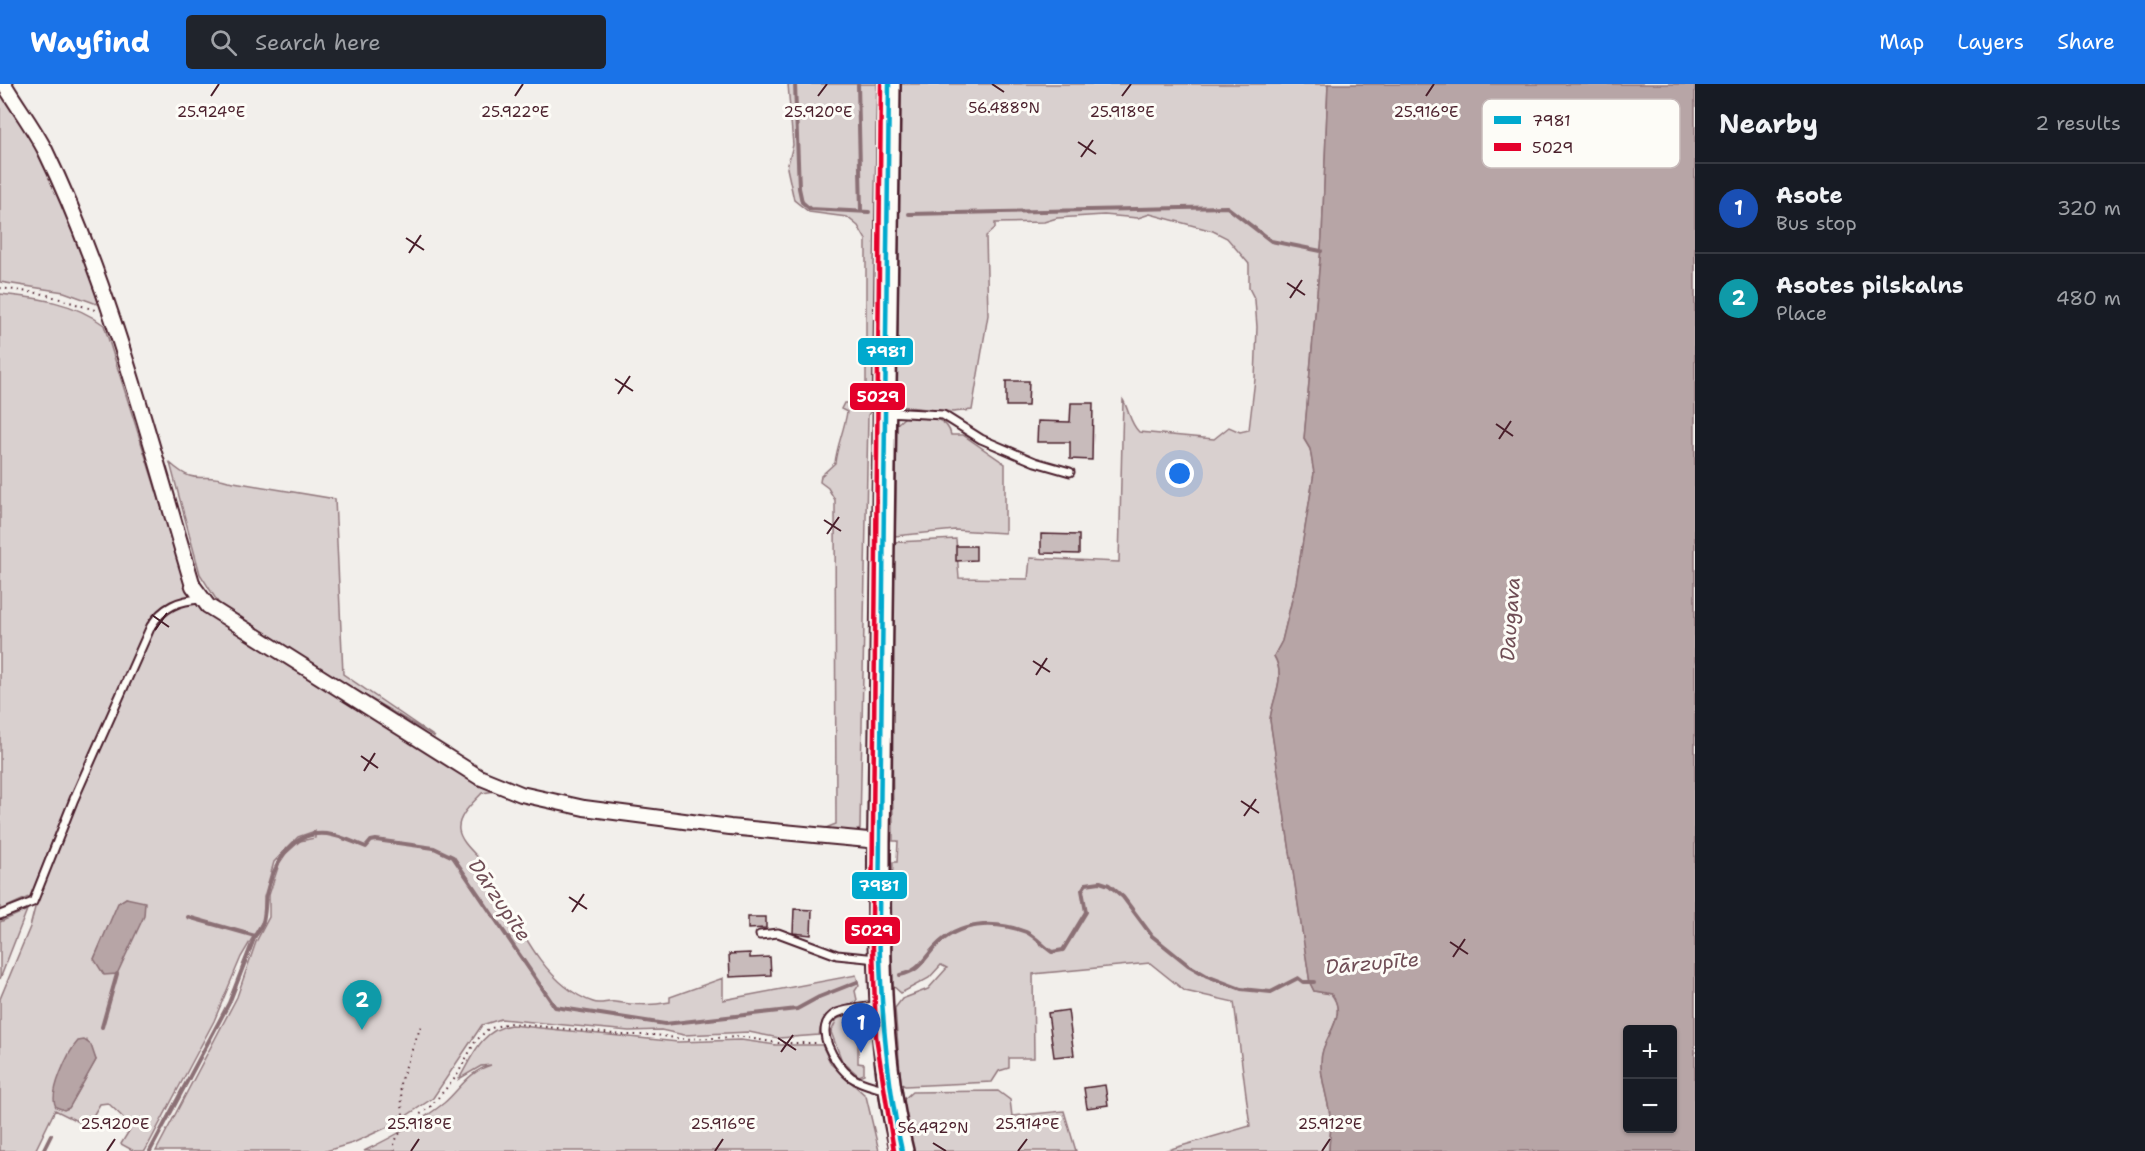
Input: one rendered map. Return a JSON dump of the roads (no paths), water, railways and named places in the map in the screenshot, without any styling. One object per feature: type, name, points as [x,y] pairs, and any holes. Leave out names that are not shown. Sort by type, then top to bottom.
[{"type":"highway","points":[[889,84],[879,841],[880,959],[889,1091],[902,1151]]},
{"type":"street","points":[[4,84],[44,148],[68,203],[111,317],[193,586],[208,606],[234,625],[423,744],[479,777],[521,794],[584,808],[730,827],[879,841]]},
{"type":"lane","points":[[885,411],[943,415],[981,439],[1035,462],[1070,472]]},
{"type":"lane","points":[[0,915],[33,902],[74,799],[157,616],[174,604],[203,599]]},
{"type":"lane","points":[[760,934],[778,933],[837,955],[880,959]]},
{"type":"lane","points":[[882,1005],[834,1015],[826,1026],[827,1043],[835,1061],[848,1075],[862,1083],[889,1091]]},
{"type":"water","name":"Daugava","points":[[1328,84],[1695,84],[1695,1151],[1329,1151],[1331,1123],[1322,1077],[1321,1058],[1335,1022],[1337,1008],[1331,994],[1314,991],[1310,983],[1270,720],[1279,680],[1278,664],[1274,656],[1282,641],[1296,583],[1314,473],[1310,449],[1304,439],[1322,237]]},
{"type":"water","points":[[126,898],[145,902],[144,916],[117,974],[104,975],[94,959],[118,903]]},
{"type":"water","points":[[84,1040],[91,1045],[96,1060],[69,1108],[64,1110],[56,1107],[54,1101],[57,1083],[69,1054],[78,1041]]},
{"type":"waterway","points":[[795,84],[799,188],[802,202],[810,209],[869,212]]},
{"type":"waterway","points":[[858,84],[861,211]]},
{"type":"waterway","points":[[909,214],[1227,207],[1271,241],[1321,251]]},
{"type":"waterway","name":"Dārzupīte","points":[[150,1151],[229,1003],[255,936],[263,922],[269,886],[278,863],[293,844],[314,834],[332,835],[366,847],[371,841],[376,840],[434,848],[453,857],[555,1007],[665,1024],[797,1009],[819,997],[857,982]]},
{"type":"waterway","name":"Dārzupīte","points":[[900,975],[916,968],[935,947],[954,932],[977,926],[1014,928],[1026,932],[1052,952],[1063,950],[1086,912],[1082,890],[1086,884],[1100,882],[1109,885],[1123,897],[1152,936],[1188,965],[1207,976],[1241,989],[1271,992],[1298,978],[1303,982],[1314,982]]},
{"type":"waterway","points":[[188,917],[255,936]]},
{"type":"waterway","points":[[102,1027],[117,974]]},
{"type":"waterway","points":[[43,1151],[51,1135]]},
{"type":"place","name":"Asotes pilskalns","points":[[362,1030]]},
{"type":"place","name":"Asote","points":[[861,1053]]}]
